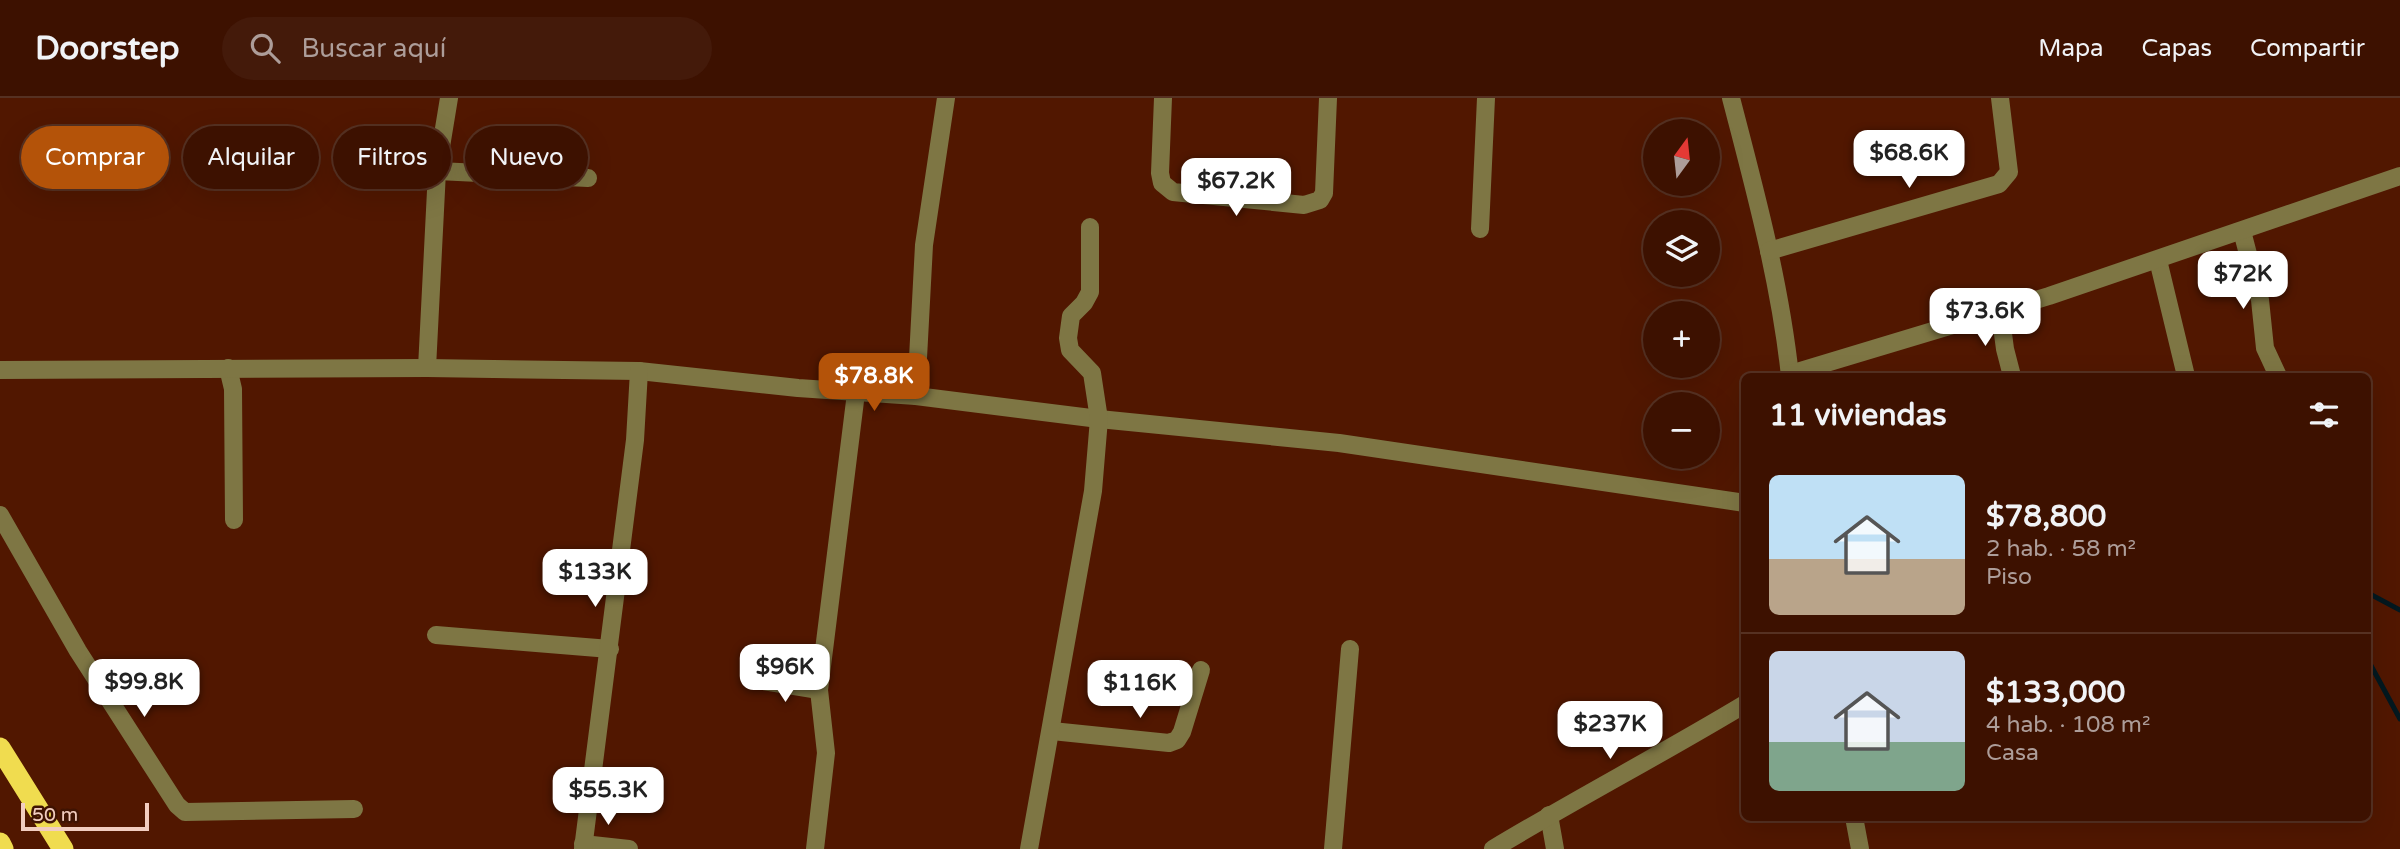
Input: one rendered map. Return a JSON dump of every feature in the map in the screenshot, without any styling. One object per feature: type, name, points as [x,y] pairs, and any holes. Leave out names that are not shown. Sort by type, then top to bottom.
[{"type":"highway","points":[[0,748],[63,849]]},
{"type":"highway","points":[[0,843],[4,849]]},
{"type":"street","points":[[444,126],[449,98]]},
{"type":"street","points":[[916,396],[924,245],[946,98]]},
{"type":"street","points":[[1163,98],[1160,173],[1162,183],[1173,192],[1304,205],[1320,200],[1324,193],[1328,98]]},
{"type":"street","points":[[1480,229],[1486,98]]},
{"type":"street","points":[[1731,98],[1769,251],[1787,336],[1790,373]]},
{"type":"street","points":[[1769,251],[1999,184],[2008,172],[2000,98]]},
{"type":"street","points":[[1797,373],[2158,260],[2400,176]]},
{"type":"street","points":[[427,368],[436,189]]},
{"type":"street","points":[[1029,849],[1093,491],[1099,419],[1092,373],[1070,350],[1068,338],[1071,316],[1084,303],[1090,292],[1090,227]]},
{"type":"street","points":[[2242,231],[2260,300],[2265,348],[2277,373]]},
{"type":"street","points":[[2158,260],[2185,373]]},
{"type":"street","points":[[2000,311],[2011,373]]},
{"type":"street","points":[[228,368],[233,388],[234,520]]},
{"type":"street","points":[[0,370],[427,368],[639,371],[856,393],[916,396],[1099,419],[1339,443],[1741,502]]},
{"type":"street","points":[[629,849],[583,846],[635,440],[639,371]]},
{"type":"street","points":[[815,849],[826,754],[819,690],[856,393]]},
{"type":"street","points":[[0,515],[78,650],[177,806],[185,812],[354,809]]},
{"type":"street","points":[[436,635],[610,649]]},
{"type":"street","points":[[1333,849],[1350,649]]},
{"type":"street","points":[[1052,731],[1169,743],[1177,740],[1182,732],[1201,670]]},
{"type":"street","points":[[757,680],[819,690]]},
{"type":"street","points":[[1493,849],[1549,815],[1655,759],[1741,706]]},
{"type":"street","points":[[1549,815],[1555,849]]},
{"type":"street","points":[[1855,821],[1860,849]]},
{"type":"waterway","points":[[2371,595],[2400,610]]},
{"type":"waterway","points":[[2371,666],[2400,719]]}]
